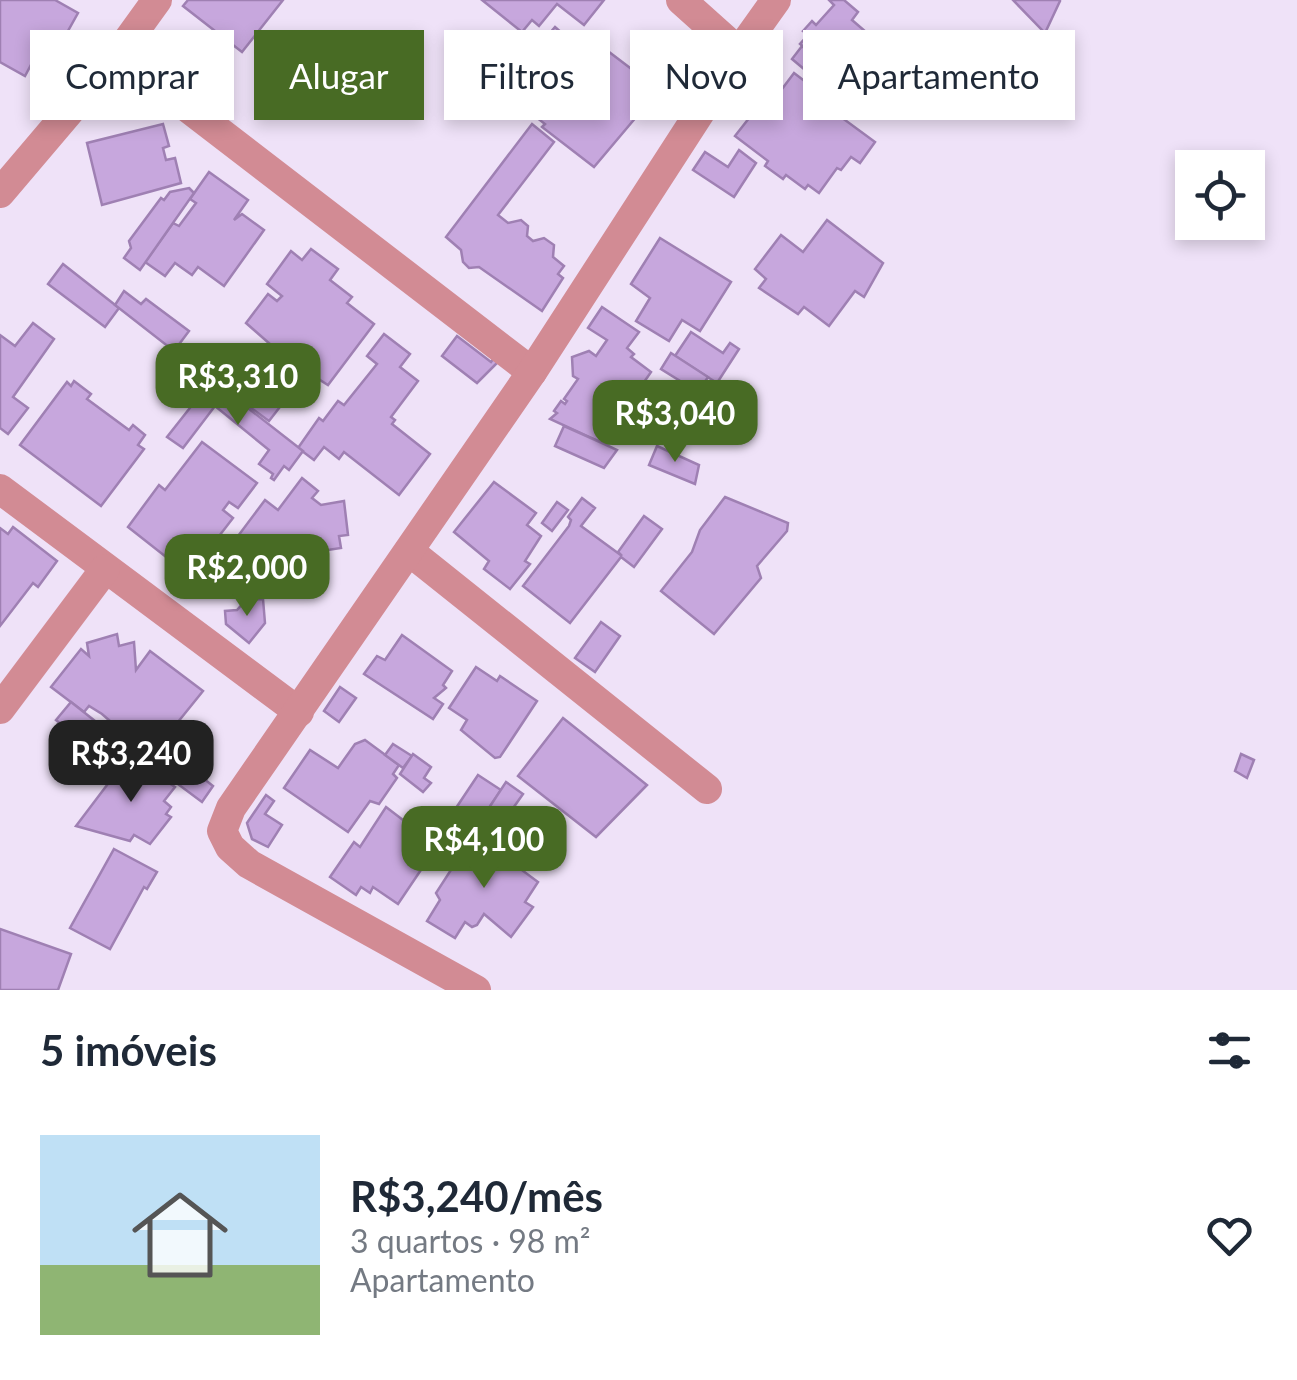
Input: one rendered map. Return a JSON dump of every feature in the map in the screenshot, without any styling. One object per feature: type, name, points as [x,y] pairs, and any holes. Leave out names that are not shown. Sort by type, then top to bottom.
[{"type":"street","points":[[135,30],[157,0]]},
{"type":"street","points":[[682,0],[714,30]]},
{"type":"street","points":[[754,30],[776,0]]},
{"type":"street","points":[[0,194],[62,120]]},
{"type":"street","points":[[204,120],[532,372]]},
{"type":"street","points":[[476,990],[249,864],[230,847],[222,831],[231,808],[532,372],[694,120]]},
{"type":"street","points":[[0,489],[299,712]]},
{"type":"street","points":[[409,550],[707,789]]},
{"type":"street","points":[[0,710],[105,569]]},
{"type":"building","points":[[0,0],[55,0],[78,13],[69,30],[30,30],[30,67],[25,76],[0,62]]},
{"type":"building","points":[[188,0],[283,0],[259,30],[254,30],[254,37],[242,52],[234,46],[234,30],[214,30],[183,6]]},
{"type":"building","points":[[482,0],[604,0],[584,25],[557,4],[539,26],[532,20],[520,30]]},
{"type":"building","points":[[829,0],[844,0],[858,12],[852,20],[864,30],[804,30],[812,21],[816,25],[834,5]]},
{"type":"building","points":[[1013,0],[1060,1],[1046,30]]},
{"type":"building","points":[[802,46],[803,68],[792,59]]},
{"type":"building","points":[[610,53],[630,68],[630,120],[634,120],[594,167],[542,127],[545,124],[540,120],[610,120]]},
{"type":"building","points":[[794,73],[803,80],[803,120],[845,120],[875,142],[860,163],[851,157],[841,170],[837,168],[819,193],[808,185],[805,189],[786,175],[783,179],[765,166],[768,161],[735,136],[748,120],[783,120],[783,88]]},
{"type":"building","points":[[163,124],[169,146],[163,148],[166,160],[175,158],[181,183],[102,205],[87,143]]},
{"type":"building","points":[[532,124],[554,142],[498,215],[508,223],[521,220],[528,226],[527,236],[533,241],[544,238],[554,245],[553,257],[564,266],[558,274],[563,278],[542,311],[479,267],[469,268],[463,262],[461,250],[446,237]]},
{"type":"building","points":[[739,150],[756,163],[734,197],[693,170],[705,152],[728,167]]},
{"type":"building","points":[[209,172],[248,200],[234,220],[242,214],[264,230],[224,286],[198,267],[192,275],[175,263],[165,276],[145,262],[173,223],[179,226],[196,203],[190,199]]},
{"type":"building","points":[[189,188],[194,193],[140,270],[124,258],[131,248],[129,241],[161,198]]},
{"type":"building","points":[[827,220],[883,263],[864,297],[855,291],[829,326],[804,307],[798,314],[759,288],[766,279],[755,269],[781,235],[803,252]]},
{"type":"building","points":[[660,238],[731,282],[700,331],[682,320],[669,341],[636,321],[650,298],[631,284]]},
{"type":"building","points":[[311,249],[338,269],[330,280],[352,297],[347,303],[374,324],[328,385],[287,359],[246,323],[268,294],[277,301],[282,296],[267,284],[291,251],[302,260]]},
{"type":"building","points":[[63,264],[119,308],[105,327],[48,284]]},
{"type":"building","points":[[124,291],[141,304],[146,299],[189,331],[174,351],[115,305]]},
{"type":"building","points":[[602,307],[639,332],[627,348],[634,354],[631,357],[651,372],[642,385],[649,390],[636,410],[643,415],[627,437],[616,429],[602,443],[550,419],[561,401],[565,404],[564,399],[578,379],[573,376],[572,357],[589,351],[596,356],[607,340],[588,328]]},
{"type":"building","points":[[33,323],[54,339],[13,397],[28,408],[8,434],[0,428],[0,335],[15,346]]},
{"type":"building","points":[[691,332],[723,353],[730,343],[739,349],[717,383],[675,356]]},
{"type":"building","points":[[384,334],[410,354],[400,367],[418,381],[391,417],[395,420],[392,424],[430,454],[399,495],[344,452],[339,459],[324,447],[314,460],[298,448],[319,418],[323,421],[338,401],[344,405],[377,364],[367,356]]},
{"type":"building","points":[[457,336],[491,362],[494,358],[499,361],[477,383],[442,356]]},
{"type":"building","points":[[671,353],[708,377],[698,392],[661,369]]},
{"type":"building","points":[[261,368],[290,394],[269,421],[232,394],[229,373]]},
{"type":"building","points":[[212,380],[303,451],[289,470],[284,466],[274,480],[271,478],[273,474],[259,464],[269,450],[215,406],[183,448],[167,437]]},
{"type":"building","points":[[74,381],[91,394],[87,399],[129,430],[133,425],[145,435],[138,445],[144,449],[101,506],[20,445],[67,382],[71,386]]},
{"type":"building","points":[[564,426],[617,450],[604,468],[555,446]]},
{"type":"building","points":[[202,442],[257,483],[238,508],[229,502],[223,510],[233,518],[189,575],[128,527],[159,485],[165,490]]},
{"type":"building","points":[[657,446],[699,465],[695,484],[649,465]]},
{"type":"building","points":[[302,478],[318,491],[312,498],[321,505],[344,501],[348,535],[339,536],[341,548],[301,554],[302,559],[279,562],[278,556],[242,562],[238,536],[265,500],[278,510]]},
{"type":"building","points":[[494,482],[536,513],[527,525],[541,536],[525,561],[530,564],[510,589],[484,569],[489,561],[454,532]]},
{"type":"building","points":[[725,497],[788,523],[787,531],[757,566],[761,578],[714,634],[661,591],[692,552],[700,530]]},
{"type":"building","points":[[582,498],[595,508],[581,526],[622,556],[618,552],[644,516],[662,529],[634,567],[621,557],[570,623],[523,586],[569,526],[568,517]]},
{"type":"building","points":[[557,502],[568,510],[552,531],[542,523]]},
{"type":"building","points":[[13,527],[57,561],[38,587],[33,583],[0,626],[0,528],[8,534]]},
{"type":"building","points":[[263,599],[265,623],[249,643],[226,624],[225,611],[237,610],[246,600]]},
{"type":"building","points":[[601,622],[620,636],[595,672],[575,658]]},
{"type":"building","points":[[117,634],[119,646],[134,642],[136,670],[150,651],[203,691],[165,738],[200,764],[194,771],[213,786],[202,802],[104,729],[110,721],[102,714],[89,706],[84,712],[51,687],[81,649],[89,656],[87,643]]},
{"type":"building","points":[[402,635],[452,671],[443,685],[446,688],[434,698],[443,704],[433,719],[364,674],[377,656],[385,660]]},
{"type":"building","points":[[476,667],[497,681],[500,676],[537,701],[500,757],[495,758],[461,730],[467,720],[449,708]]},
{"type":"building","points":[[340,687],[356,698],[339,722],[324,711]]},
{"type":"building","points":[[71,702],[95,721],[80,740],[56,720]]},
{"type":"building","points":[[563,718],[647,785],[596,837],[518,776]]},
{"type":"building","points":[[365,740],[399,765],[393,774],[397,778],[379,804],[370,801],[348,832],[284,788],[310,750],[338,768],[355,744]]},
{"type":"building","points":[[393,744],[412,756],[403,768],[385,755]]},
{"type":"building","points":[[413,754],[431,767],[424,778],[431,783],[423,792],[400,774]]},
{"type":"building","points":[[1241,754],[1254,760],[1247,778],[1235,771]]},
{"type":"building","points":[[129,756],[175,787],[164,801],[171,807],[166,814],[171,817],[150,844],[134,835],[130,841],[76,826]]},
{"type":"building","points":[[478,775],[501,790],[477,826],[454,811]]},
{"type":"building","points":[[506,782],[523,794],[492,838],[477,826]]},
{"type":"building","points":[[266,795],[274,801],[265,814],[282,825],[268,847],[252,839],[247,823]]},
{"type":"building","points":[[386,807],[420,833],[416,840],[433,852],[398,904],[373,887],[370,893],[361,887],[356,895],[330,877],[354,842],[360,847]]},
{"type":"building","points":[[477,826],[508,851],[503,856],[538,882],[525,902],[533,907],[511,937],[484,914],[477,925],[472,927],[465,922],[455,938],[427,921],[440,900],[436,893],[460,856],[478,867],[488,851],[497,854],[486,846],[481,854],[466,843]]},
{"type":"building","points":[[114,849],[157,872],[147,889],[144,887],[110,949],[70,928]]},
{"type":"building","points":[[0,929],[71,954],[58,990],[0,990]]}]
